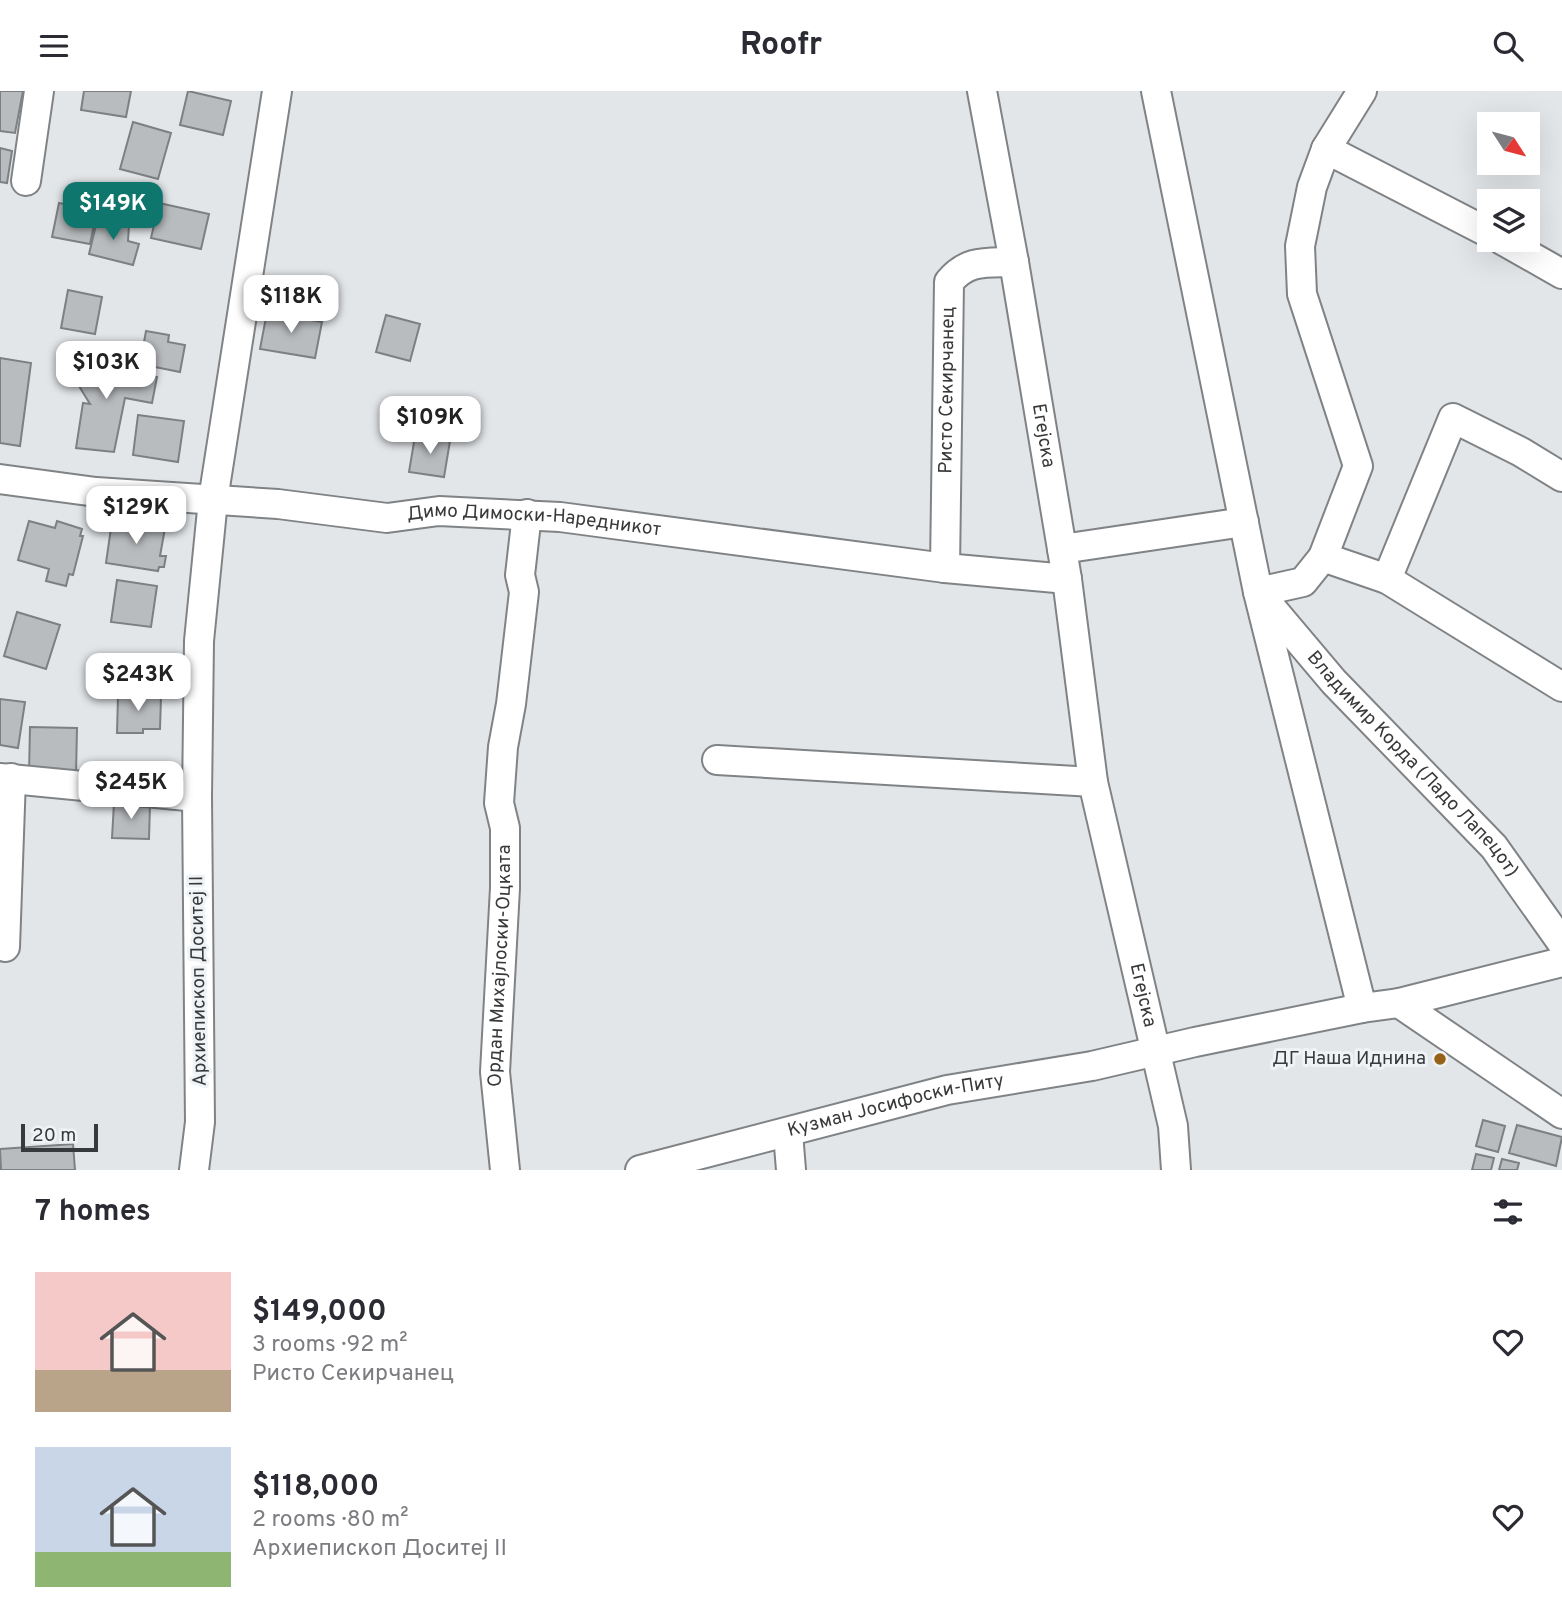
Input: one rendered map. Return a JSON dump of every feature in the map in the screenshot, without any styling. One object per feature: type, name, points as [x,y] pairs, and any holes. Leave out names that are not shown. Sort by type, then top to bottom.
[{"type":"street","points":[[26,181],[39,91]]},
{"type":"street","name":"Архиепископ Доситеј II","points":[[193,1168],[201,1122],[197,797],[199,642],[213,500],[277,91]]},
{"type":"street","name":"Егејска","points":[[982,91],[1014,262],[1067,579],[1093,782],[1173,1126],[1176,1170]]},
{"type":"street","name":"Владимир Корда (Ладо Лапецот)","points":[[1156,91],[1258,592],[1362,1008]]},
{"type":"street","points":[[1258,592],[1303,582],[1323,557],[1358,466],[1302,294],[1300,246],[1312,187],[1326,149],[1362,91]]},
{"type":"street","points":[[1326,149],[1477,227]]},
{"type":"street","points":[[1523,252],[1562,274]]},
{"type":"street","name":"Ристо Секирчанец","points":[[945,568],[948,282],[958,270],[972,264],[1014,262]]},
{"type":"street","points":[[1387,579],[1453,418],[1521,452],[1562,477]]},
{"type":"street","name":"Димо Димоски-Наредникот","points":[[0,479],[96,492],[278,504],[387,518],[439,511],[527,514],[945,568],[1067,579]]},
{"type":"street","name":"Ордан Михајлоски-Оцката","points":[[505,1170],[495,1072],[505,888],[505,828],[499,803],[503,747],[511,704],[524,592],[520,575],[527,514]]},
{"type":"street","points":[[1062,549],[1244,522]]},
{"type":"street","points":[[1323,557],[1387,579],[1562,687]]},
{"type":"street","name":"Владимир Корда (Ладо Лапецот)","points":[[1258,592],[1334,682],[1494,847],[1562,943]]},
{"type":"street","points":[[717,760],[1093,782]]},
{"type":"street","points":[[5,947],[5,778],[197,797]]},
{"type":"street","name":"Кузман Јосифоски-Питу","points":[[640,1170],[947,1090],[1092,1066],[1362,1008],[1399,1003],[1562,962]]},
{"type":"street","points":[[1399,1003],[1562,1114]]},
{"type":"street","points":[[788,1133],[791,1170]]},
{"type":"building","points":[[0,91],[23,91],[15,133],[0,131]]},
{"type":"building","points":[[84,91],[131,91],[126,117],[81,110]]},
{"type":"building","points":[[188,91],[231,101],[223,135],[180,125]]},
{"type":"building","points":[[133,122],[171,133],[158,179],[120,169]]},
{"type":"building","points":[[0,148],[12,151],[7,183],[0,182]]},
{"type":"building","points":[[59,203],[97,210],[90,244],[52,237]]},
{"type":"building","points":[[159,203],[209,214],[201,249],[151,238]]},
{"type":"building","points":[[98,217],[129,225],[128,241],[139,244],[133,265],[89,254]]},
{"type":"building","points":[[68,290],[102,297],[95,334],[61,328]]},
{"type":"building","points":[[267,312],[322,322],[315,358],[260,349]]},
{"type":"building","points":[[386,315],[420,324],[410,361],[376,352]]},
{"type":"building","points":[[146,331],[169,335],[168,342],[185,345],[180,372],[140,364]]},
{"type":"building","points":[[76,351],[91,355],[109,387],[112,369],[157,377],[152,403],[125,398],[114,452],[76,448],[83,403],[90,404],[71,373]]},
{"type":"building","points":[[0,358],[31,363],[20,446],[0,443]]},
{"type":"building","points":[[138,415],[184,421],[178,462],[133,455]]},
{"type":"building","points":[[415,436],[450,441],[444,477],[409,472]]},
{"type":"building","points":[[124,520],[165,528],[160,556],[166,556],[164,567],[159,567],[158,571],[106,563],[112,521],[124,523]]},
{"type":"building","points":[[29,521],[55,528],[57,521],[82,529],[80,536],[83,536],[73,575],[69,574],[66,586],[46,581],[49,569],[18,560]]},
{"type":"building","points":[[117,580],[157,586],[151,627],[111,622]]},
{"type":"building","points":[[17,612],[60,625],[46,669],[4,656]]},
{"type":"building","points":[[134,691],[147,691],[146,697],[161,697],[160,729],[143,729],[143,733],[117,733],[118,696],[134,696]]},
{"type":"building","points":[[0,699],[25,702],[18,748],[0,745]]},
{"type":"building","points":[[30,727],[77,728],[76,775],[29,774]]},
{"type":"building","points":[[114,803],[150,805],[149,839],[112,838]]},
{"type":"building","points":[[1483,1120],[1505,1126],[1498,1152],[1476,1146]]},
{"type":"building","points":[[1517,1125],[1562,1137],[1556,1166],[1509,1153]]},
{"type":"building","points":[[73,1144],[75,1170],[1,1170],[0,1149]]},
{"type":"building","points":[[1476,1154],[1494,1158],[1491,1170],[1472,1170]]},
{"type":"building","points":[[1502,1159],[1519,1163],[1517,1170],[1499,1170]]},
{"type":"place","name":"ДГ Наша Иднина","points":[[1440,1059]]}]
